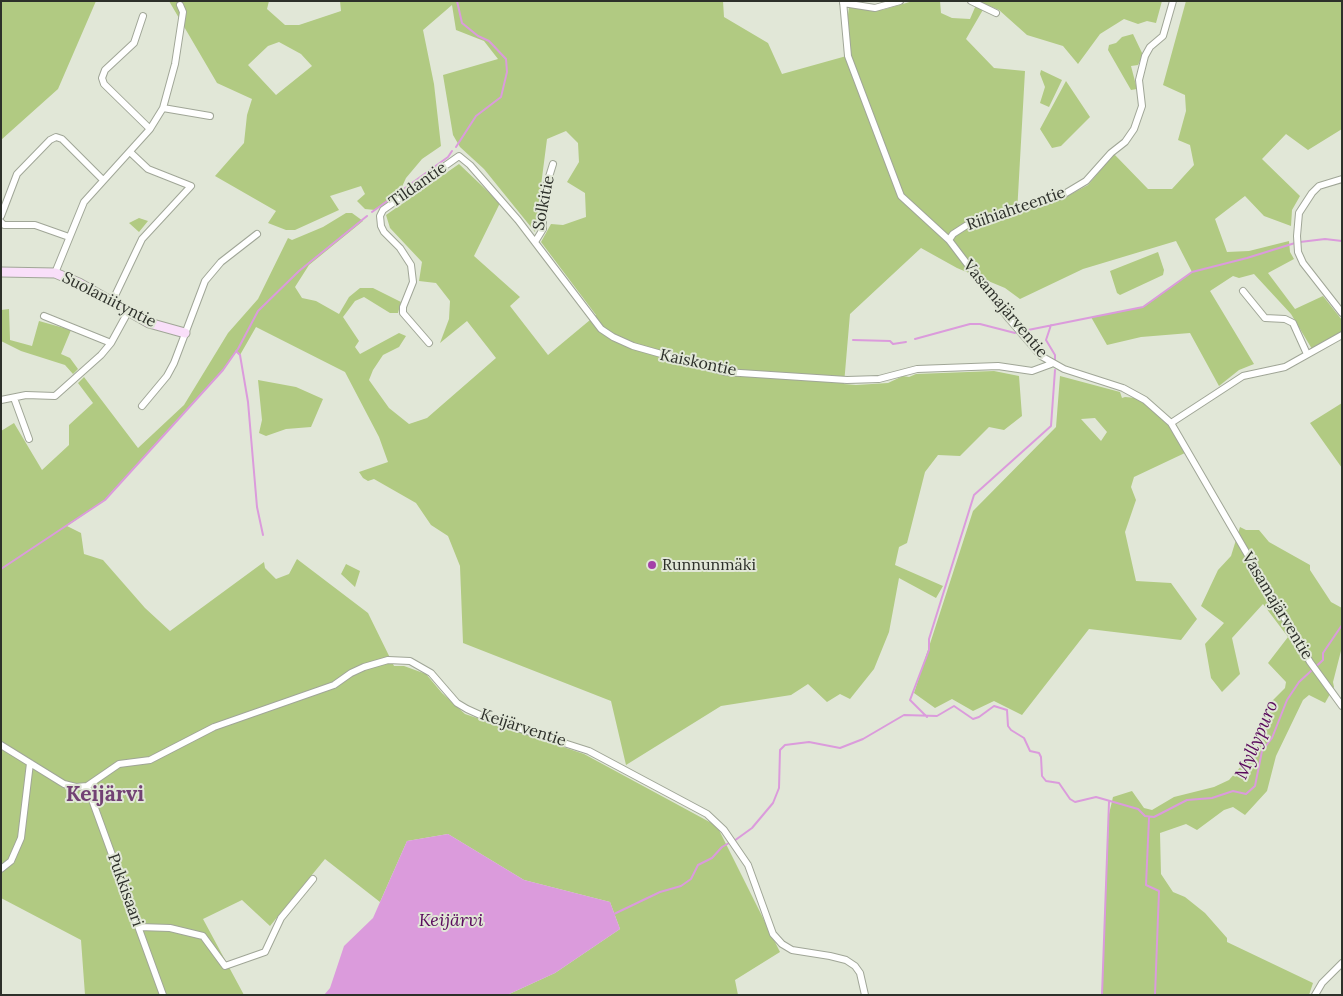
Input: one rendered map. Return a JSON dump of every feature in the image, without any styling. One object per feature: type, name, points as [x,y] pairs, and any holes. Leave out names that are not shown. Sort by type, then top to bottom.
[{"type":"street","points":[[843,2],[875,8],[900,1]]},
{"type":"street","points":[[971,1],[996,12]]},
{"type":"street","name":"Riihiahteentie","points":[[949,240],[953,234],[967,225],[1061,196],[1086,181],[1111,153],[1125,142],[1134,128],[1142,106],[1139,80],[1145,56],[1150,48],[1163,36],[1173,1]]},
{"type":"street","name":"Vasamajärventie","points":[[843,2],[848,56],[901,196],[949,240],[1009,319],[1041,356],[1051,364],[1123,388],[1145,400],[1171,423],[1310,662],[1342,706]]},
{"type":"street","points":[[55,273],[84,202],[150,129],[163,108],[175,64],[183,12],[180,5]]},
{"type":"street","points":[[143,16],[134,43],[105,70],[102,78],[104,84],[150,129]]},
{"type":"street","points":[[163,108],[210,116]]},
{"type":"street","points":[[1,216],[17,174],[50,140],[56,137],[62,140],[103,180]]},
{"type":"street","points":[[112,302],[142,238],[192,186],[148,169],[130,152]]},
{"type":"street","name":"Kaiskontie","points":[[459,156],[495,191],[606,334],[633,346],[724,372],[847,380],[879,379],[917,369],[998,366],[1032,372],[1051,364]]},
{"type":"street","name":"Tildantie","points":[[429,342],[403,313],[403,307],[413,282],[412,265],[400,248],[384,232],[380,216],[383,210],[459,156]]},
{"type":"street","name":"Solkitie","points":[[535,242],[543,229],[543,196],[552,164]]},
{"type":"street","points":[[1342,179],[1319,186],[1312,193],[1299,213],[1297,243],[1303,263],[1342,313]]},
{"type":"street","points":[[1,222],[4,226],[35,225],[69,237]]},
{"type":"street","points":[[142,406],[167,376],[205,281],[221,262],[257,234]]},
{"type":"street","name":"Suolaniityntie","points":[[1,272],[55,273],[79,283],[128,312],[159,326],[185,333]]},
{"type":"street","points":[[1243,291],[1265,318],[1285,319],[1293,323],[1307,354]]},
{"type":"street","points":[[1,400],[26,395],[55,396],[84,371],[111,343],[128,312]]},
{"type":"street","points":[[44,316],[111,343]]},
{"type":"street","points":[[1171,423],[1242,376],[1285,367],[1342,335]]},
{"type":"street","points":[[14,398],[29,439]]},
{"type":"street","name":"Keijärventie","points":[[87,786],[119,764],[144,762],[214,727],[334,686],[351,673],[364,667],[380,661],[410,661],[423,667],[457,703],[467,709],[490,719],[590,751],[698,808],[715,820],[738,848],[756,883],[773,934],[782,944],[792,950],[846,960],[860,973],[865,995]]},
{"type":"street","points":[[1,745],[64,784],[76,787],[87,786]]},
{"type":"street","points":[[1,869],[11,862],[21,838],[30,763]]},
{"type":"street","name":"Pukkisaari","points":[[87,786],[163,995]]},
{"type":"street","points":[[139,927],[170,928],[203,936],[225,966],[265,952],[281,918],[313,879]]},
{"type":"street","points":[[1314,995],[1322,983],[1342,962]]},
{"type":"green space","points":[[1,1],[96,1],[58,89],[1,140]]},
{"type":"green space","points":[[169,1],[269,1],[267,9],[285,25],[299,25],[341,11],[340,1],[723,1],[724,17],[768,43],[782,74],[850,55],[847,22],[849,7],[882,10],[913,1],[940,1],[941,13],[952,18],[970,19],[976,5],[984,8],[966,39],[994,68],[1025,71],[1017,213],[1062,199],[1088,185],[1114,154],[1148,189],[1172,189],[1194,165],[1190,145],[1178,140],[1186,111],[1185,95],[1163,85],[1186,1],[1342,1],[1342,129],[1308,150],[1286,134],[1262,159],[1300,196],[1292,210],[1291,226],[1264,216],[1245,196],[1215,219],[1227,252],[1249,251],[1289,241],[1290,252],[1294,259],[1268,273],[1295,309],[1323,296],[1342,320],[1342,331],[1312,349],[1291,314],[1254,274],[1239,278],[1233,276],[1210,291],[1254,364],[1239,370],[1219,386],[1190,333],[1141,337],[1107,345],[1091,317],[1143,307],[1192,272],[1176,241],[1083,269],[1020,299],[1005,288],[957,268],[921,248],[850,314],[844,384],[888,383],[903,376],[909,377],[916,374],[994,371],[1019,376],[1022,416],[1004,430],[989,427],[960,456],[938,455],[925,472],[907,543],[899,547],[895,565],[943,586],[936,598],[899,578],[889,632],[874,669],[850,699],[840,694],[827,702],[808,684],[791,695],[721,706],[626,765],[611,701],[463,643],[460,566],[448,536],[431,525],[416,503],[374,479],[368,481],[359,472],[388,462],[379,437],[345,372],[256,327],[240,355],[236,352],[223,370],[105,500],[67,526],[81,533],[84,554],[103,560],[145,608],[170,631],[264,562],[265,568],[276,579],[289,574],[297,559],[368,613],[394,666],[404,666],[426,674],[442,693],[465,714],[584,754],[717,826],[780,952],[735,980],[738,995],[507,995],[555,973],[620,929],[610,902],[524,880],[448,834],[407,841],[380,902],[325,859],[270,926],[242,900],[203,919],[244,995],[85,995],[81,940],[1,898],[1,431],[14,423],[42,470],[69,445],[69,425],[93,403],[78,383],[84,377],[138,448],[184,405],[228,333],[258,299],[288,238],[292,240],[323,227],[346,213],[352,213],[363,221],[309,265],[295,287],[302,298],[316,301],[339,314],[349,297],[360,288],[373,288],[401,302],[398,313],[390,313],[364,297],[355,301],[343,317],[359,341],[355,347],[360,354],[399,333],[406,336],[399,347],[383,355],[369,380],[389,408],[409,424],[427,418],[496,358],[467,321],[440,343],[449,319],[450,301],[436,283],[419,281],[422,262],[390,228],[386,215],[459,164],[500,203],[474,256],[520,297],[510,306],[548,355],[596,315],[541,242],[551,224],[563,225],[586,217],[585,193],[567,182],[579,162],[578,143],[566,131],[547,139],[535,232],[484,169],[460,147],[453,135],[443,75],[498,59],[484,41],[456,30],[452,5],[423,30],[434,84],[441,146],[422,159],[406,178],[400,191],[375,210],[365,209],[357,201],[365,194],[361,186],[330,196],[339,210],[295,230],[286,230],[268,223],[276,211],[215,176],[244,143],[247,115],[252,99],[217,83]],"holes":[[[279,42],[301,54],[312,66],[276,95],[248,65],[268,46]]]},
{"type":"green space","points":[[978,1],[1162,1],[1156,23],[1147,21],[1138,24],[1124,19],[1100,34],[1078,64],[1063,46],[1027,35],[999,10]]},
{"type":"green space","points":[[1133,34],[1143,55],[1138,65],[1131,66],[1137,89],[1131,90],[1108,50],[1109,45],[1116,43],[1122,37]]},
{"type":"green space","points":[[1041,70],[1062,80],[1049,107],[1040,103],[1045,87],[1040,74]]},
{"type":"green space","points":[[1066,81],[1090,117],[1061,146],[1052,148],[1040,129]]},
{"type":"green space","points":[[139,218],[148,221],[139,232],[129,223]]},
{"type":"green space","points":[[1158,252],[1164,270],[1163,275],[1120,295],[1117,293],[1110,271]]},
{"type":"green space","points":[[9,309],[10,340],[32,346],[39,321],[71,330],[61,354],[70,358],[78,369],[73,374],[65,365],[21,351],[1,341],[1,310]]},
{"type":"green space","points":[[1060,376],[1120,392],[1122,398],[1136,398],[1145,403],[1171,428],[1187,452],[1134,477],[1131,487],[1136,500],[1125,532],[1136,581],[1171,583],[1197,619],[1181,640],[1089,629],[1022,715],[994,701],[973,711],[952,699],[935,708],[914,693],[973,511],[1056,427]],"holes":[[[1095,418],[1107,432],[1101,441],[1081,419]]]},
{"type":"green space","points":[[258,380],[296,387],[323,399],[311,427],[286,429],[266,436],[259,433],[262,420]]},
{"type":"green space","points":[[1342,403],[1342,468],[1310,423]]},
{"type":"green space","points":[[1240,527],[1246,530],[1259,530],[1269,542],[1310,565],[1310,570],[1331,602],[1342,608],[1342,647],[1333,682],[1334,687],[1325,703],[1309,695],[1303,700],[1276,756],[1267,791],[1245,815],[1233,807],[1224,810],[1197,830],[1186,824],[1160,833],[1161,874],[1173,892],[1185,897],[1205,913],[1227,938],[1227,942],[1313,983],[1309,995],[1102,995],[1109,814],[1113,797],[1132,791],[1144,808],[1152,810],[1174,797],[1214,787],[1229,780],[1250,756],[1272,701],[1285,688],[1286,682],[1268,663],[1288,637],[1263,604],[1232,638],[1240,674],[1222,692],[1211,678],[1205,644],[1224,623],[1201,606],[1218,570],[1231,556]]},
{"type":"green space","points":[[346,564],[360,571],[355,587],[341,574]]},
{"type":"water","name":"Keijärvi","points":[[448,834],[524,880],[610,902],[620,929],[555,973],[507,995],[324,995],[330,988],[344,946],[373,918],[407,841]]},
{"type":"waterway","points":[[456,147],[476,116],[501,97],[507,72],[506,59],[489,41],[478,36],[462,23],[457,1]]},
{"type":"waterway","points":[[372,212],[448,157],[452,151]]},
{"type":"waterway","points":[[238,349],[258,311],[299,271],[367,216]]},
{"type":"waterway","points":[[1300,242],[1325,239],[1342,241]]},
{"type":"waterway","points":[[1028,330],[1143,307],[1192,272],[1295,243]]},
{"type":"waterway","points":[[915,339],[970,324],[980,324],[1015,333]]},
{"type":"waterway","points":[[1051,325],[1046,340],[1055,355],[1055,362]]},
{"type":"waterway","points":[[853,340],[890,341],[893,344],[906,342]]},
{"type":"waterway","points":[[1,569],[105,500],[223,370],[237,350]]},
{"type":"waterway","points":[[236,351],[240,355],[248,402],[257,507],[263,535]]},
{"type":"waterway","points":[[927,717],[910,700],[929,650],[929,639],[974,495],[1051,426],[1055,370]]},
{"type":"waterway","name":"Myllypuro","points":[[734,841],[752,828],[773,803],[779,788],[780,750],[785,745],[809,742],[840,748],[863,739],[904,715],[937,716],[954,706],[973,719],[994,706],[1007,710],[1008,726],[1024,738],[1030,751],[1039,753],[1042,776],[1046,781],[1059,783],[1070,799],[1075,802],[1096,797],[1138,809],[1145,816],[1154,817],[1187,800],[1212,798],[1233,791],[1246,794],[1255,786],[1262,751],[1272,738],[1287,700],[1299,682],[1323,660],[1323,653],[1342,625]]},
{"type":"waterway","points":[[1102,995],[1109,802]]},
{"type":"waterway","points":[[1149,818],[1146,885],[1159,891],[1155,995]]},
{"type":"waterway","name":"Myllypuro","points":[[614,914],[660,892],[681,886],[691,879],[698,865],[712,858],[722,847],[729,843]]},
{"type":"place","name":"Runnunmäki","points":[[652,565]]},
{"type":"district","name":"Keijärvi","points":[[105,795]]}]
